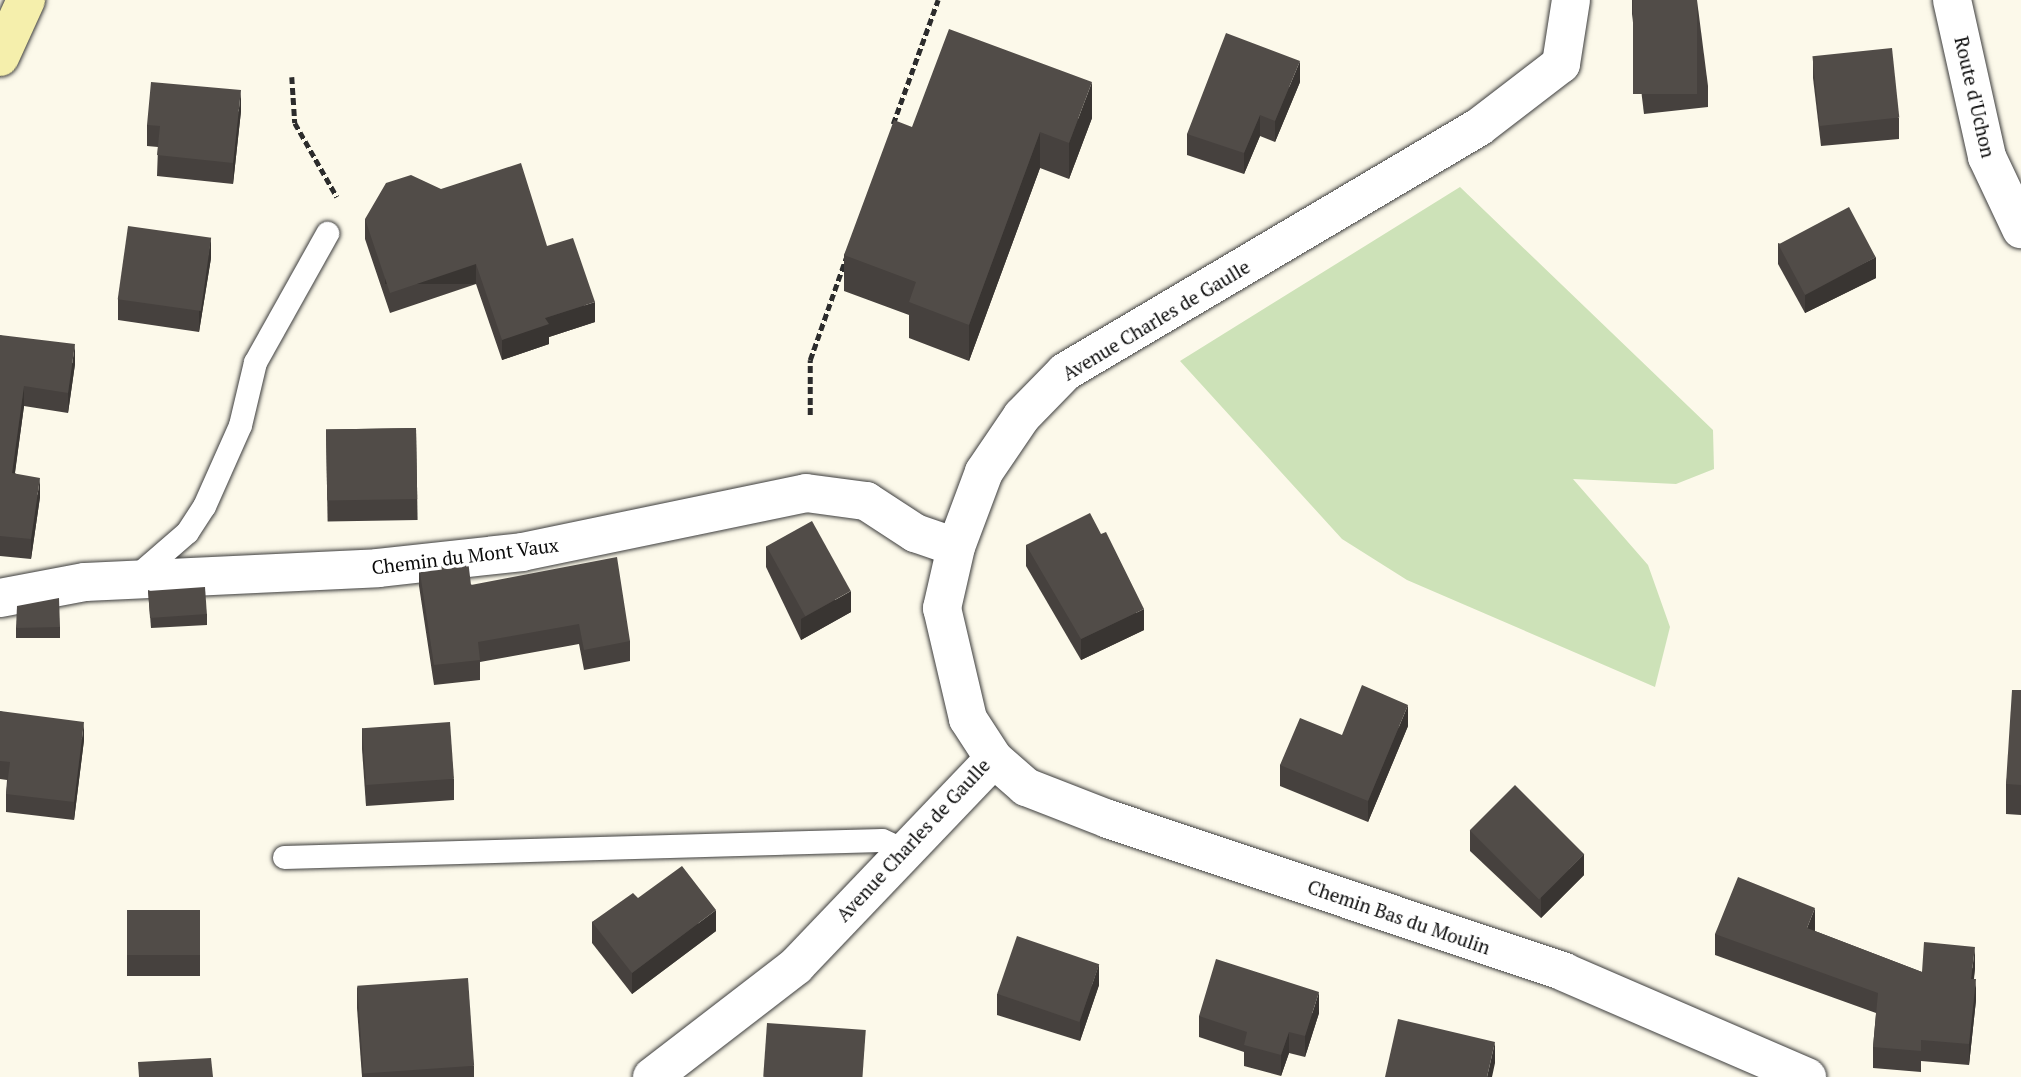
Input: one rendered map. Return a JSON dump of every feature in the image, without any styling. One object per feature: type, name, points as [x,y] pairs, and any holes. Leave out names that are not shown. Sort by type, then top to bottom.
[{"type":"main road","points":[[0,57],[26,0]]},
{"type":"street","name":"Avenue Charles de Gaulle","points":[[652,1077],[796,966],[994,759],[968,719],[942,608],[956,547],[984,472],[1021,416],[1065,372],[1479,127],[1561,64],[1571,0]]},
{"type":"street","name":"Route d'Uchon","points":[[1952,0],[1987,156],[2021,229]]},
{"type":"street","name":"Chemin du Mont Vaux","points":[[0,598],[85,582],[378,568],[523,552],[806,493],[866,501],[915,533],[956,547]]},
{"type":"street","name":"Chemin Bas du Moulin","points":[[994,759],[1026,787],[1097,815],[1564,972],[1807,1077]]},
{"type":"lane","points":[[132,580],[187,532],[204,506],[240,425],[255,362],[327,233]]},
{"type":"lane","points":[[284,857],[882,840],[906,851]]},
{"type":"path","points":[[889,137],[938,0]]},
{"type":"path","points":[[292,77],[295,123],[340,203],[327,233]]},
{"type":"path","points":[[810,415],[810,360],[847,255]]},
{"type":"green space","points":[[1460,187],[1713,430],[1714,469],[1676,484],[1573,479],[1648,565],[1670,627],[1655,687],[1407,580],[1342,539],[1180,361]]},
{"type":"building","points":[[1633,0],[1697,0],[1697,94],[1633,94]]},
{"type":"building","points":[[949,29],[1092,82],[1069,143],[1040,132],[969,325],[909,302],[916,282],[844,255],[894,120],[912,127]]},
{"type":"building","points":[[1226,33],[1300,61],[1275,121],[1260,115],[1244,153],[1187,134]]},
{"type":"building","points":[[1892,48],[1899,118],[1820,126],[1812,56]]},
{"type":"building","points":[[151,82],[241,90],[233,163],[157,155],[160,126],[147,125]]},
{"type":"building","points":[[521,163],[547,246],[573,238],[595,302],[545,318],[549,324],[502,340],[476,264],[390,293],[365,219],[386,183],[411,175],[441,189]]},
{"type":"building","points":[[1849,207],[1876,257],[1805,295],[1778,245]]},
{"type":"building","points":[[128,226],[211,238],[201,311],[118,299]]},
{"type":"building","points":[[0,335],[75,344],[68,393],[24,386],[12,473],[40,478],[31,539],[0,536]]},
{"type":"building","points":[[416,428],[417,499],[327,501],[326,430]]},
{"type":"building","points":[[1090,513],[1101,534],[1106,532],[1144,609],[1081,639],[1026,545]]},
{"type":"building","points":[[812,521],[851,591],[805,616],[767,546]]},
{"type":"building","points":[[617,557],[630,641],[584,650],[579,624],[478,642],[480,660],[434,665],[419,566],[468,560],[471,585]]},
{"type":"building","points":[[205,587],[207,614],[150,618],[148,591]]},
{"type":"building","points":[[59,598],[60,627],[16,628],[17,606]]},
{"type":"building","points":[[1362,685],[1408,705],[1368,801],[1280,765],[1300,718],[1342,735]]},
{"type":"building","points":[[2012,690],[2021,690],[2021,785],[2006,784]]},
{"type":"building","points":[[0,711],[84,722],[74,802],[6,794],[10,762],[0,761]]},
{"type":"building","points":[[450,722],[454,779],[366,785],[362,728]]},
{"type":"building","points":[[1515,785],[1584,854],[1539,900],[1470,830]]},
{"type":"building","points":[[682,866],[716,910],[632,973],[592,922],[633,893],[638,898]]},
{"type":"building","points":[[1738,877],[1815,908],[1807,928],[1922,972],[1924,942],[1975,947],[1971,979],[1976,979],[1969,1044],[1921,1040],[1921,1051],[1873,1047],[1878,993],[1715,934]]},
{"type":"building","points":[[127,910],[200,910],[200,955],[127,955]]},
{"type":"building","points":[[1017,936],[1099,964],[1079,1022],[997,994]]},
{"type":"building","points":[[1216,959],[1319,992],[1305,1036],[1289,1032],[1281,1055],[1244,1045],[1247,1032],[1199,1016]]},
{"type":"building","points":[[468,978],[474,1066],[363,1074],[357,986]]},
{"type":"building","points":[[1398,1019],[1495,1042],[1487,1077],[1385,1077]]},
{"type":"building","points":[[767,1023],[866,1030],[862,1077],[763,1077]]},
{"type":"building","points":[[211,1058],[213,1077],[139,1077],[138,1062]]}]
